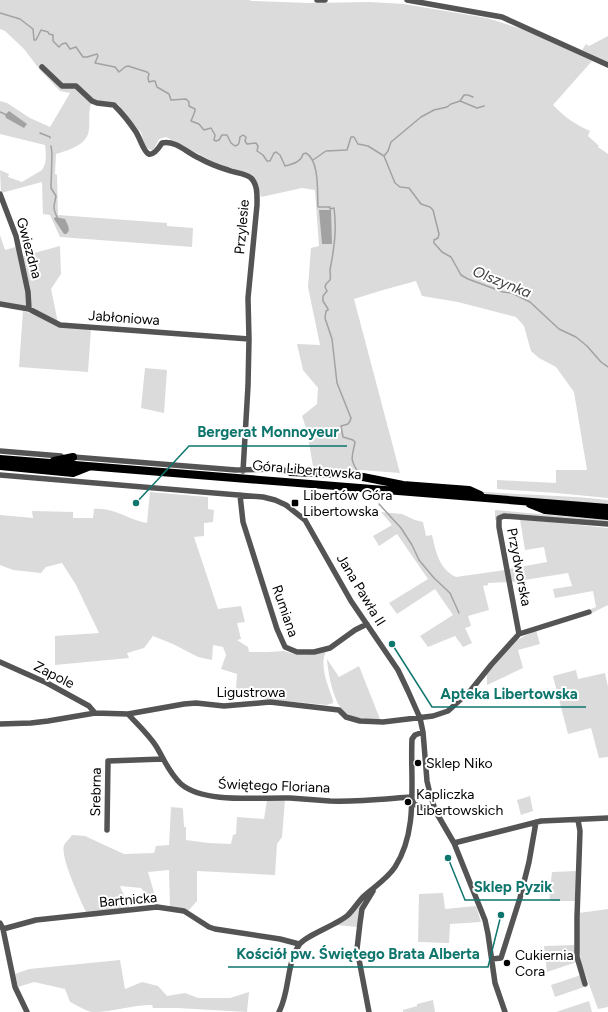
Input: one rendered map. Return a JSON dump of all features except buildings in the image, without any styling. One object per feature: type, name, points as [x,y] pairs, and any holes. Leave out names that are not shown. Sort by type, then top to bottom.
[{"type":"highway","points":[[47,463],[73,457]]},
{"type":"highway","name":"Góra Libertowska","points":[[0,459],[608,508]]},
{"type":"highway","name":"Góra Libertowska","points":[[0,466],[73,472],[91,466]]},
{"type":"highway","points":[[291,472],[340,474],[403,485],[469,490],[486,498]]},
{"type":"highway","name":"Góra Libertowska","points":[[520,501],[545,510],[608,516]]},
{"type":"street","points":[[317,0],[325,0]]},
{"type":"street","points":[[408,0],[502,17],[608,65]]},
{"type":"street","name":"Przylesie","points":[[42,68],[62,86],[76,86],[92,101],[114,105],[137,133],[143,149],[146,152],[152,154],[156,152],[162,143],[174,143],[198,158],[229,171],[251,178],[256,186],[257,200],[248,298],[248,394],[243,471]]},
{"type":"street","name":"Gwiezdna","points":[[0,194],[16,236],[28,292],[29,309]]},
{"type":"street","name":"Jabłoniowa","points":[[0,304],[29,309],[60,324],[249,339]]},
{"type":"street","points":[[0,450],[61,456]]},
{"type":"street","name":"Góra Libertowska","points":[[73,457],[243,471],[279,469],[291,472]]},
{"type":"street","points":[[0,475],[240,495]]},
{"type":"street","name":"Jana Pawła II","points":[[240,495],[275,500],[291,508],[304,518],[345,590],[398,670],[420,718],[427,781],[436,812],[454,843],[485,920],[496,987],[505,1012]]},
{"type":"street","name":"Rumiana","points":[[240,495],[243,522],[277,631],[285,647],[297,652],[314,652],[330,648],[355,630],[367,624]]},
{"type":"street","name":"Przydworska","points":[[519,634],[499,527],[499,518],[504,516],[608,524]]},
{"type":"street","points":[[420,718],[433,716],[448,711],[471,690],[490,665],[519,634],[589,612]]},
{"type":"street","name":"Zapole","points":[[0,662],[47,683],[88,706],[95,713]]},
{"type":"street","name":"Ligustrowa","points":[[128,714],[184,704],[196,703],[224,706],[270,702],[339,710],[346,717],[360,721],[383,722],[420,718]]},
{"type":"street","points":[[0,724],[41,722],[95,713],[128,714]]},
{"type":"street","name":"Świętego Floriana","points":[[128,714],[155,745],[173,775],[186,787],[202,793],[219,797],[289,798],[330,801],[411,798]]},
{"type":"street","points":[[279,1012],[285,993],[291,964],[299,944],[348,915],[365,896],[395,868],[406,841],[410,821],[412,739],[415,735],[422,732]]},
{"type":"street","name":"Srebrna","points":[[107,830],[108,761],[163,759]]},
{"type":"street","points":[[411,798],[414,804],[426,810],[436,812]]},
{"type":"street","points":[[454,843],[536,822],[608,818]]},
{"type":"street","points":[[578,820],[580,831],[577,917],[578,957],[585,984]]},
{"type":"street","points":[[492,959],[501,958],[520,898],[529,862],[536,822]]},
{"type":"street","points":[[369,1012],[357,949],[362,909],[374,889]]},
{"type":"street","name":"Bartnicka","points":[[3,929],[36,920],[157,908],[184,912],[215,929],[280,939],[299,944]]},
{"type":"street","points":[[0,923],[3,929],[15,987],[27,1012]]},
{"type":"shaded area","points":[[0,0],[249,0],[310,3],[370,2],[404,4],[487,18],[528,31],[592,61],[553,105],[570,120],[590,131],[588,136],[599,146],[598,147],[608,154],[608,498],[497,489],[497,480],[556,483],[556,470],[587,470],[574,392],[556,367],[539,358],[531,351],[524,326],[516,317],[458,302],[422,296],[416,281],[354,299],[400,473],[361,470],[347,473],[314,472],[307,431],[302,416],[317,404],[318,388],[303,370],[297,344],[320,345],[308,287],[311,248],[319,246],[315,190],[302,188],[261,197],[256,181],[252,176],[212,161],[166,137],[159,139],[153,151],[145,147],[141,132],[125,117],[119,105],[115,102],[97,101],[91,104],[88,135],[82,143],[56,154],[55,174],[57,175],[58,215],[167,223],[167,226],[193,228],[192,247],[60,237],[50,215],[43,214],[42,182],[1,193],[0,170],[9,174],[8,177],[22,182],[42,170],[45,164],[46,155],[45,145],[0,134],[0,101],[7,103],[30,118],[50,127],[70,93],[60,91],[40,70],[24,49],[5,31],[0,29]]},
{"type":"shaded area","points":[[608,36],[608,62],[582,50],[586,44],[589,46]]},
{"type":"shaded area","points":[[9,111],[27,124],[24,128],[6,118],[5,115]]},
{"type":"shaded area","points":[[319,210],[331,210],[332,244],[322,244]]},
{"type":"shaded area","points":[[55,217],[65,219],[69,229],[66,234],[64,234],[54,219]]},
{"type":"shaded area","points":[[0,235],[5,250],[19,246],[29,309],[0,304]]},
{"type":"shaded area","points":[[60,246],[61,274],[51,289],[58,323],[32,310],[23,256]]},
{"type":"shaded area","points":[[23,311],[33,314],[59,327],[91,329],[88,372],[19,367]]},
{"type":"shaded area","points":[[145,368],[167,370],[164,413],[141,408]]},
{"type":"shaded area","points":[[461,490],[590,498],[608,500],[608,505],[461,492]]},
{"type":"shaded area","points":[[150,492],[208,497],[208,509],[214,510],[213,522],[204,523],[204,536],[194,537],[218,609],[241,606],[245,622],[237,623],[241,639],[237,640],[248,647],[249,652],[284,651],[297,655],[305,655],[326,651],[323,663],[333,703],[327,705],[266,699],[265,691],[236,690],[237,674],[221,669],[226,655],[223,647],[213,645],[212,660],[198,657],[173,644],[153,636],[144,648],[127,653],[129,658],[55,665],[55,636],[99,633],[76,585],[62,563],[46,567],[41,573],[13,570],[0,565],[0,515],[33,518],[32,511],[73,512],[73,518],[93,518],[94,509],[101,509],[115,512],[147,523]]},
{"type":"shaded area","points":[[495,510],[608,520],[608,523],[498,516],[495,521]]},
{"type":"shaded area","points":[[381,512],[402,514],[423,522],[426,536],[432,535],[437,554],[442,565],[450,574],[456,577],[505,570],[508,582],[488,583],[488,585],[483,586],[489,610],[468,616],[471,626],[465,628],[472,643],[463,647],[455,636],[428,647],[420,636],[453,615],[435,589],[397,614],[389,603],[428,579],[397,534],[379,546],[373,536],[392,525]]},
{"type":"shaded area","points":[[520,519],[608,528],[608,605],[592,613],[591,609],[596,607],[593,591],[555,598],[553,589],[572,586],[568,573],[512,582],[509,569],[547,562],[544,547],[525,550]]},
{"type":"shaded area","points":[[536,630],[540,644],[518,650],[523,668],[487,685],[487,673],[515,641]]},
{"type":"shaded area","points":[[327,659],[339,677],[359,666],[380,719],[357,718],[349,715],[339,706],[333,690]]},
{"type":"shaded area","points":[[576,670],[578,679],[605,673],[608,687],[608,757],[599,758],[591,728],[568,734],[553,676]]},
{"type":"shaded area","points":[[530,796],[533,811],[521,815],[517,800]]},
{"type":"shaded area","points":[[267,800],[285,800],[282,837],[277,844],[275,875],[197,871],[197,901],[187,912],[170,908],[169,870],[148,872],[158,906],[156,906],[141,888],[120,886],[130,909],[87,914],[72,880],[65,859],[64,845],[72,835],[85,836],[124,854],[154,853],[156,846],[169,845],[171,807],[183,809],[184,827],[186,827],[186,840],[231,844],[233,835],[236,834],[237,817],[264,819]]},
{"type":"shaded area","points":[[577,871],[575,901],[550,901],[549,889],[552,872]]},
{"type":"shaded area","points":[[443,893],[445,909],[476,906],[481,922],[450,924],[449,943],[418,942],[419,894]]},
{"type":"shaded area","points":[[369,894],[359,913],[357,927],[337,925]]},
{"type":"shaded area","points":[[608,909],[608,1007],[598,1009],[582,965],[579,950],[579,913]]},
{"type":"shaded area","points":[[574,945],[577,962],[547,972],[544,946]]},
{"type":"shaded area","points":[[120,960],[125,989],[142,982],[158,986],[167,996],[185,993],[198,998],[230,998],[249,992],[247,1012],[153,1008],[152,1005],[93,1012],[70,1002],[65,989],[34,982],[18,987],[15,974],[29,969]]},
{"type":"shaded area","points":[[581,975],[584,987],[555,997],[551,985]]},
{"type":"shaded area","points":[[433,1000],[435,1012],[403,1012],[403,1010],[417,1006],[417,1004]]},
{"type":"shaded area","points":[[589,1001],[592,1012],[556,1012]]},
{"type":"waterway","name":"Olszynka","points":[[0,13],[20,19],[33,29],[34,40],[36,40],[41,30],[53,35],[53,41],[59,47],[66,43],[70,49],[76,47],[83,57],[97,54],[98,56],[95,63],[115,67],[119,72],[128,66],[147,72],[149,74],[149,82],[155,81],[157,87],[169,94],[171,100],[186,99],[189,102],[189,106],[195,109],[191,121],[199,124],[204,130],[211,128],[215,135],[214,140],[216,141],[219,140],[222,135],[227,135],[231,143],[237,146],[239,144],[240,137],[243,135],[246,137],[245,141],[247,144],[256,143],[258,146],[257,151],[263,155],[267,161],[270,161],[276,152],[280,155],[285,166],[299,161],[303,154],[306,153],[310,157],[316,170],[318,207],[330,207],[330,209],[334,208],[334,247],[330,270],[330,280],[326,284],[325,287],[327,291],[323,296],[323,301],[328,309],[326,311],[325,318],[332,339],[337,383],[351,418],[348,424],[341,426],[343,437],[355,442],[352,458],[359,474]]},
{"type":"waterway","points":[[384,156],[388,151],[391,142],[421,117],[434,110],[447,107],[460,101],[464,95],[473,97]]},
{"type":"waterway","points":[[460,101],[477,108],[484,106]]},
{"type":"waterway","points":[[0,112],[7,115]]},
{"type":"waterway","points":[[40,133],[50,138]]},
{"type":"waterway","name":"Olszynka","points":[[313,160],[326,151],[347,150],[351,137],[354,137],[358,144],[368,146],[384,156],[395,183],[400,187],[409,188],[421,204],[430,207],[433,210],[439,234],[438,238],[434,240],[434,243],[442,252],[451,257],[461,275],[503,292],[512,293],[530,302],[559,329],[576,337],[587,346],[601,362],[608,367]]},
{"type":"waterway","points":[[51,146],[51,188],[56,196],[54,207],[58,219]]},
{"type":"waterway","points":[[379,504],[401,528],[412,545],[419,560],[434,578],[450,593],[459,613]]},
{"type":"place","name":"Bergerat Monnoyeur","points":[[136,503]]},
{"type":"place","name":"Libertów Góra Libertowska","points":[[295,503]]},
{"type":"place","name":"Apteka Libertowska","points":[[392,644]]},
{"type":"place","name":"Sklep Niko","points":[[418,763]]},
{"type":"place","name":"Kapliczka Libertowskich","points":[[408,802]]},
{"type":"place","name":"Sklep Pyzik","points":[[448,858]]},
{"type":"place","name":"Kościół pw. Świętego Brata Alberta","points":[[501,915]]},
{"type":"place","name":"Cukiernia Cora","points":[[507,963]]}]
